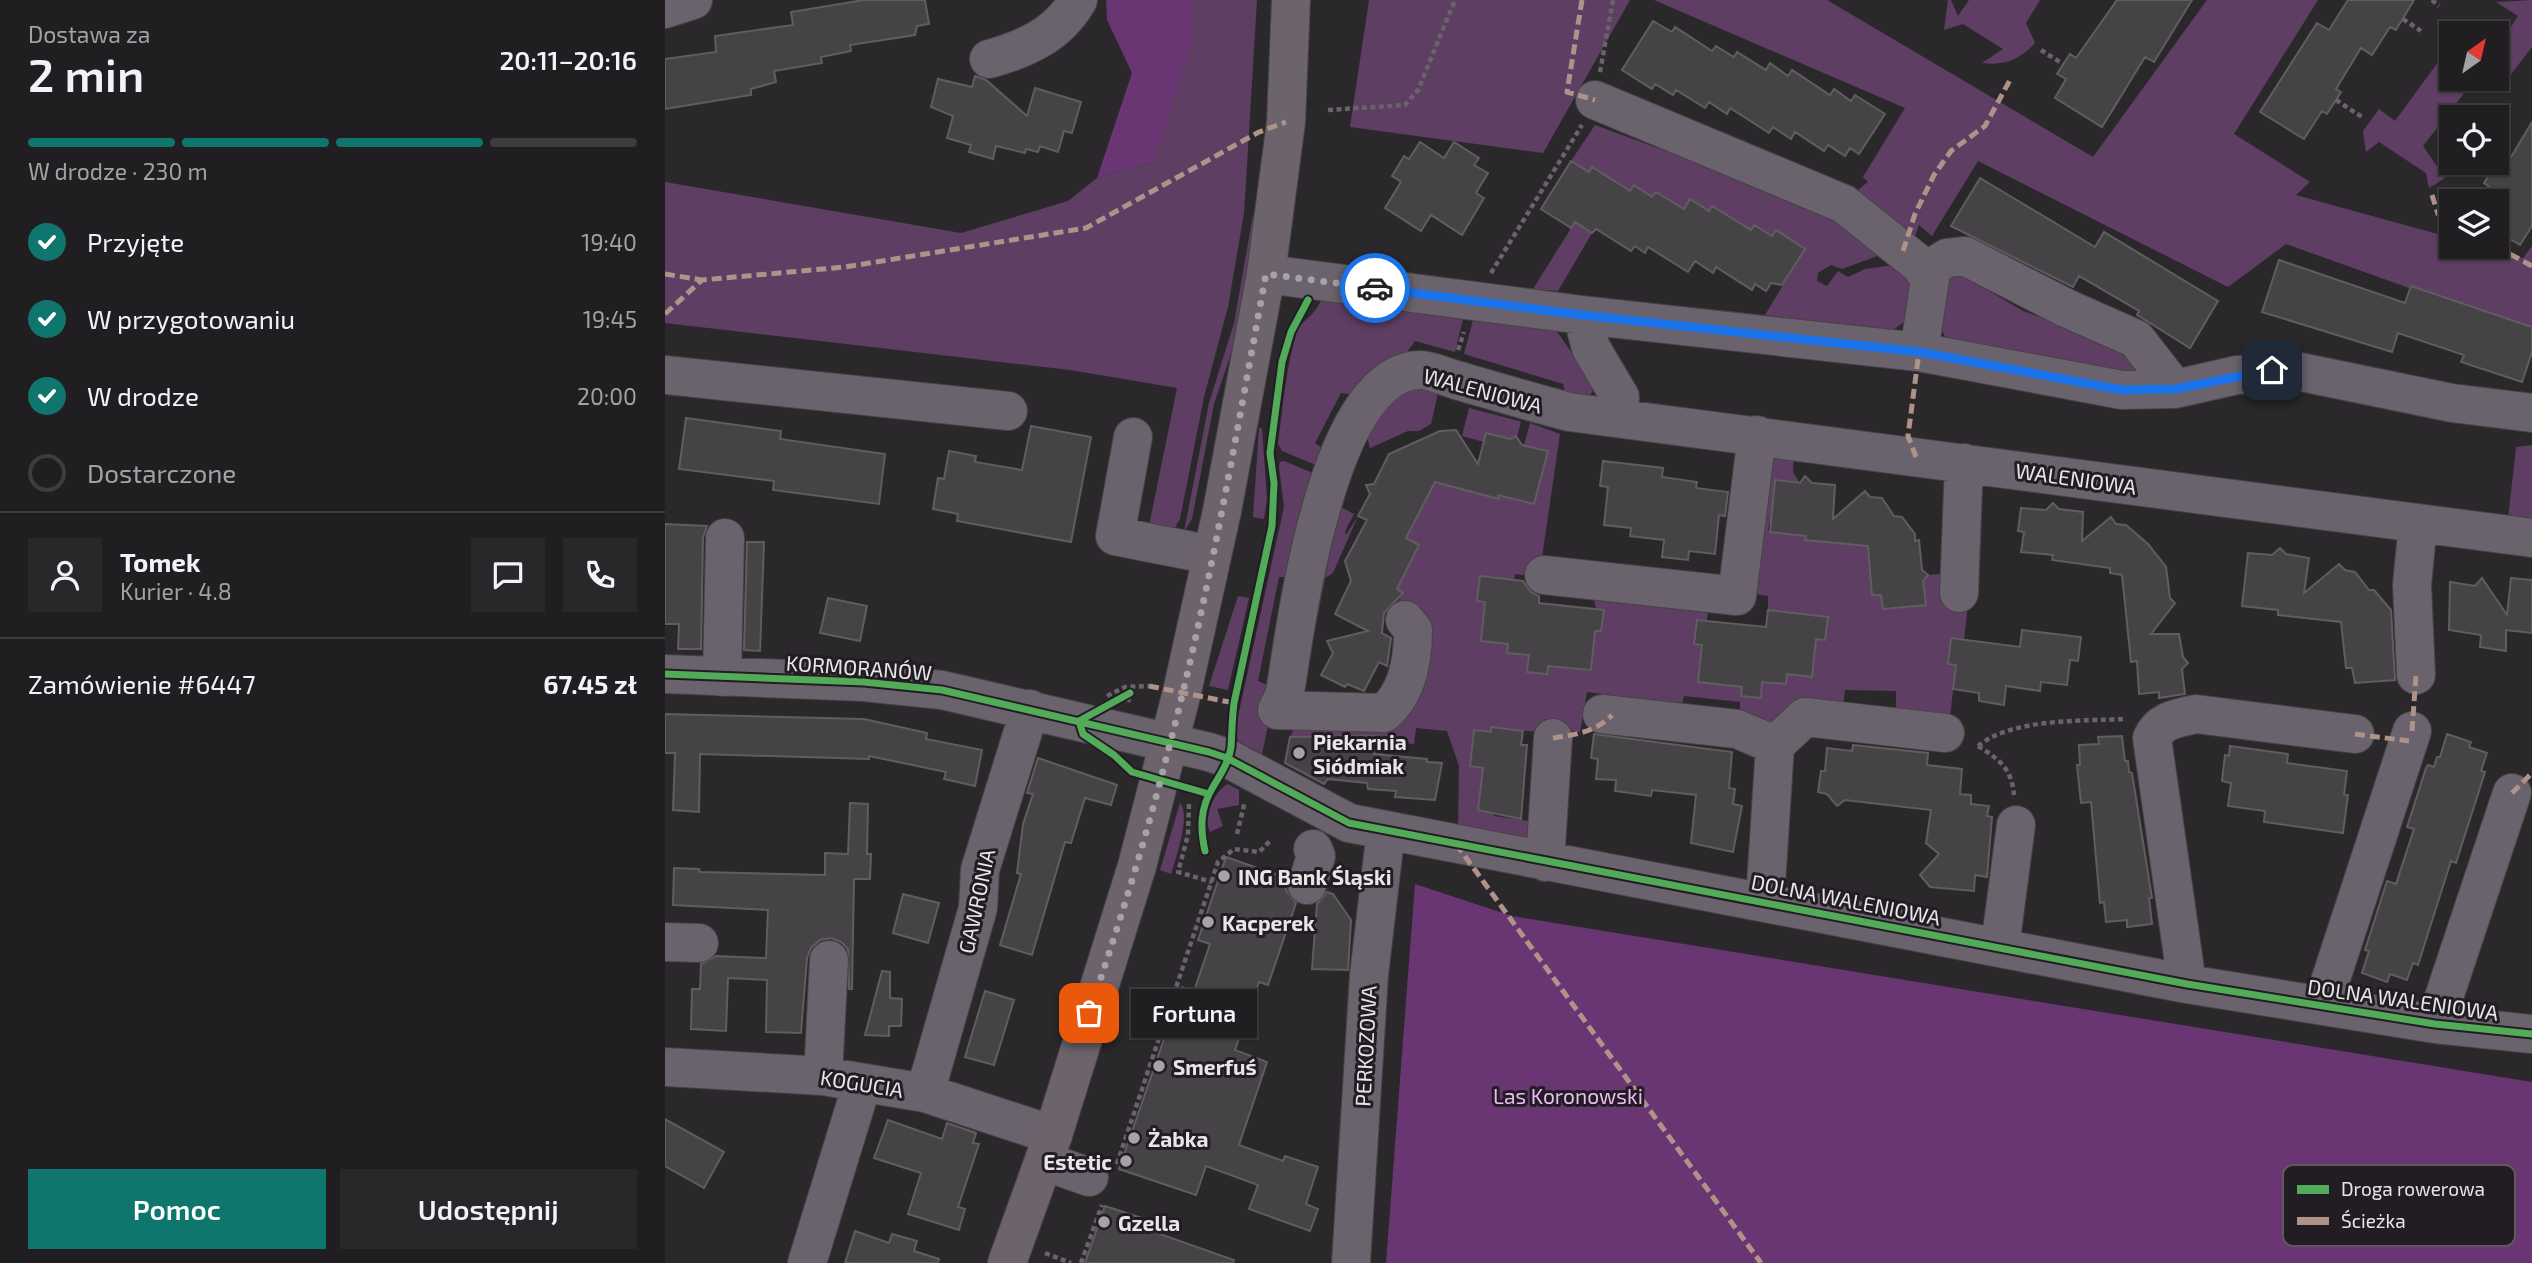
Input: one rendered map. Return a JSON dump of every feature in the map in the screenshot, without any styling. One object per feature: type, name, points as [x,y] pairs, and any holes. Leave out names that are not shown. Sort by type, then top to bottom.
[{"type":"main road","points":[[1007,1263],[1049,1148],[1137,866],[1171,742],[1212,555],[1266,274],[1286,122],[1291,0]]},
{"type":"street","points":[[665,9],[693,0]]},
{"type":"street","points":[[989,59],[1031,45],[1047,35],[1078,0]]},
{"type":"street","points":[[1595,100],[1844,204],[1919,264],[1930,279],[1920,352]]},
{"type":"street","points":[[1925,272],[1947,258],[1965,256],[2066,308],[2136,339],[2175,389]]},
{"type":"street","points":[[1266,274],[1582,315],[1920,352],[2122,390],[2175,389],[2237,375],[2296,371],[2452,403],[2532,412]]},
{"type":"street","points":[[1582,315],[1591,348],[1620,397],[1619,418]]},
{"type":"street","name":"WALENIOWA","points":[[1405,620],[1413,630],[1410,671],[1392,707],[1384,713],[1281,701],[1307,553],[1331,474],[1366,405],[1381,386],[1420,370],[1569,412],[2532,538]]},
{"type":"street","points":[[665,375],[1008,411]]},
{"type":"street","points":[[1544,575],[1737,596],[1757,435]]},
{"type":"street","points":[[1133,437],[1115,536],[1212,555]]},
{"type":"street","points":[[1959,593],[1964,463]]},
{"type":"street","points":[[2416,675],[2412,585],[2419,523]]},
{"type":"street","points":[[722,677],[725,538]]},
{"type":"street","name":"KORMORANÓW","points":[[665,674],[890,684],[942,690],[1171,742]]},
{"type":"street","name":"GAWRONIA","points":[[925,1093],[978,908],[980,870],[1030,709]]},
{"type":"street","points":[[1602,713],[1737,729],[1775,745]]},
{"type":"street","points":[[2187,984],[2152,738],[2163,723],[2196,714],[2355,734]]},
{"type":"street","points":[[1765,901],[1775,745],[1805,717],[1961,739]]},
{"type":"street","name":"DOLNA WALENIOWA","points":[[2322,1006],[2412,732]]},
{"type":"street","points":[[1545,862],[1553,738]]},
{"type":"street","name":"DOLNA WALENIOWA","points":[[1171,742],[1227,758],[1333,817],[1386,831],[1765,901],[2187,984],[2435,1024],[2532,1034]]},
{"type":"street","name":"DOLNA WALENIOWA","points":[[2435,1024],[2512,793]]},
{"type":"street","points":[[2000,947],[2016,825]]},
{"type":"street","name":"PERKOZOWA","points":[[1352,1263],[1369,975],[1386,831]]},
{"type":"street","points":[[823,1076],[829,960]]},
{"type":"street","name":"KOGUCIA","points":[[665,1067],[823,1076],[925,1093],[1049,1148],[1103,1181]]},
{"type":"street","points":[[807,1263],[862,1084]]},
{"type":"path","points":[[1328,110],[1405,105],[1418,90],[1455,0]]},
{"type":"path","points":[[1449,378],[1476,301],[1595,100],[1613,0]]},
{"type":"path","points":[[2432,0],[2439,6]]},
{"type":"path","points":[[2403,19],[2421,31]]},
{"type":"path","points":[[2041,50],[2063,64]]},
{"type":"path","points":[[2336,100],[2362,117]]},
{"type":"path","points":[[1079,720],[1130,693]]},
{"type":"path","points":[[1961,739],[2059,722],[2137,719],[2163,723]]},
{"type":"path","points":[[1961,739],[2001,760],[2013,780],[2016,825]]},
{"type":"path","points":[[1237,834],[1247,790]]},
{"type":"path","points":[[1190,798],[1186,824],[1188,835],[1178,872],[1212,882]]},
{"type":"path","points":[[1081,1263],[1103,1181],[1224,854],[1245,848],[1259,852],[1270,841]]},
{"type":"shaded area","points":[[1189,0],[1257,0],[1244,213],[1228,307],[1204,397],[1180,519],[1174,529],[1149,526],[1177,388],[1070,370],[665,323],[665,182],[961,233],[1068,201],[1097,178],[1154,162]]},
{"type":"shaded area","points":[[1369,0],[1630,0],[1543,153],[1350,127]]},
{"type":"shaded area","points":[[1654,0],[1827,0],[2093,157],[2207,0],[2318,0],[2234,134],[2310,182],[2296,195],[2439,234],[2439,259],[2509,259],[2509,254],[2523,258],[2532,246],[2532,332],[2286,244],[2228,287],[1978,161],[1932,236],[1919,225],[1913,241],[1854,193],[1868,182],[1863,177],[1905,108]]},
{"type":"shaded area","points":[[1948,0],[1951,0],[1958,16],[1969,0],[2040,0],[2026,23],[2035,43],[2011,60],[1997,64],[1982,63],[2003,49],[1963,24],[1944,30]]},
{"type":"shaded area","points":[[2532,0],[2532,47],[2509,77],[2509,30],[2518,16],[2496,2]]},
{"type":"shaded area","points":[[2439,61],[2439,91],[2466,91],[2455,105],[2439,105],[2439,125],[2423,146],[2439,169],[2439,175],[2445,178],[2429,188],[2426,173],[2379,142],[2366,152],[2363,131],[2379,109],[2395,121]]},
{"type":"shaded area","points":[[1595,125],[1818,207],[1883,254],[1842,269],[1831,265],[1818,273],[1817,281],[1827,286],[1838,271],[1848,277],[1865,269],[1895,265],[1913,287],[1905,321],[1892,331],[1759,325],[1805,249],[1776,230],[1772,236],[1754,225],[1751,230],[1712,206],[1709,211],[1690,199],[1684,209],[1656,192],[1652,197],[1634,185],[1630,191],[1593,167],[1589,173],[1571,161]]},
{"type":"shaded area","points":[[1253,215],[1260,219],[1234,345],[1214,404],[1192,519],[1184,532],[1209,403],[1234,323]]},
{"type":"shaded area","points":[[1575,222],[1592,233],[1558,291],[1533,289]]},
{"type":"shaded area","points":[[1954,270],[2023,311],[2092,335],[2137,358],[2146,378],[1947,340],[1939,325],[1942,281]]},
{"type":"shaded area","points":[[1322,297],[1464,315],[1455,352],[1415,341],[1405,355],[1355,395],[1341,393],[1315,443],[1325,450],[1323,468],[1282,451],[1278,444],[1287,373],[1297,331],[1317,308]]},
{"type":"shaded area","points":[[1474,316],[1550,327],[1558,333],[1595,386],[1590,396],[1565,392],[1563,384],[1464,354]]},
{"type":"shaded area","points":[[1414,386],[1438,393],[1431,424],[1419,431],[1408,431],[1370,448],[1367,436],[1387,397]]},
{"type":"shaded area","points":[[1469,408],[1521,422],[1517,437],[1484,442],[1462,436]]},
{"type":"shaded area","points":[[1530,423],[1560,434],[1538,585],[1531,576],[1515,574],[1514,580],[1485,602],[1508,644],[1508,653],[1529,655],[1527,672],[1547,674],[1548,666],[1591,670],[1595,631],[1601,631],[1604,610],[1596,609],[1593,593],[1709,600],[1707,620],[1697,620],[1694,644],[1702,645],[1742,687],[1741,696],[1760,698],[1762,681],[1787,674],[1812,677],[1816,639],[1825,640],[1828,617],[1768,610],[1768,596],[1744,592],[1761,455],[1794,456],[1793,472],[1800,483],[1775,480],[1775,522],[1769,523],[1768,531],[1793,534],[1806,527],[1806,540],[1877,547],[1869,560],[1872,595],[1881,595],[1883,609],[1926,605],[1923,581],[1928,575],[1951,573],[1968,604],[1964,640],[1951,639],[1948,664],[1956,665],[1949,725],[1917,723],[1896,707],[1896,691],[1845,690],[1843,707],[1776,725],[1740,718],[1740,702],[1684,696],[1682,704],[1587,692],[1580,732],[1543,727],[1541,732],[1491,728],[1478,810],[1494,812],[1494,816],[1530,821],[1537,839],[1458,829],[1459,766],[1447,731],[1416,728],[1414,744],[1384,741],[1382,754],[1374,753],[1376,736],[1290,737],[1296,725],[1388,721],[1396,605],[1403,593],[1397,589],[1419,546],[1400,535],[1421,511],[1428,480],[1496,498],[1500,487],[1508,498],[1534,503],[1547,451],[1524,445]]},
{"type":"shaded area","points":[[1259,428],[1262,428],[1267,499],[1264,519],[1253,517]]},
{"type":"shaded area","points":[[2532,445],[2532,519],[2508,519],[2516,447]]},
{"type":"shaded area","points":[[1284,461],[1320,476],[1289,577],[1279,577],[1258,681],[1270,686],[1275,692],[1262,754],[1238,741],[1235,730],[1284,507],[1279,467],[1280,462]]},
{"type":"shaded area","points":[[1341,507],[1354,514],[1345,531],[1346,535],[1358,516],[1333,573],[1322,580]]},
{"type":"shaded area","points":[[1238,596],[1249,598],[1228,690],[1209,686]]},
{"type":"shaded area","points":[[1228,784],[1239,790],[1239,805],[1217,809],[1223,826],[1210,832],[1208,820],[1211,805],[1218,792]]},
{"type":"shaded area","points":[[1180,803],[1184,816],[1183,826],[1171,874],[1160,870]]},
{"type":"green space","points":[[1106,0],[1193,0],[1192,40],[1154,162],[1097,178],[1132,73],[1107,20]]},
{"type":"green space","name":"Las Koronowski","points":[[1415,884],[1512,916],[2532,1082],[2532,1263],[1386,1263]]},
{"type":"building","points":[[864,0],[925,0],[929,24],[917,26],[915,35],[850,45],[851,51],[821,57],[822,63],[774,71],[776,82],[751,89],[751,95],[665,109],[665,59],[716,52],[715,36],[793,25],[791,12]]},
{"type":"building","points":[[2117,0],[2192,0],[2154,62],[2145,57],[2102,127],[2055,98],[2066,79],[2057,74],[2070,54],[2076,58]]},
{"type":"building","points":[[2348,0],[2414,0],[2396,30],[2390,27],[2372,55],[2361,48],[2336,89],[2341,92],[2327,114],[2322,111],[2304,139],[2260,112],[2317,23],[2329,30]]},
{"type":"building","points":[[1653,21],[1672,32],[1675,27],[1712,51],[1716,46],[1734,57],[1737,52],[1766,70],[1770,63],[1788,76],[1792,70],[1830,95],[1834,89],[1851,101],[1855,95],[1885,114],[1859,154],[1850,148],[1845,156],[1828,145],[1824,151],[1795,132],[1791,139],[1773,127],[1769,133],[1730,108],[1727,114],[1709,102],[1705,108],[1676,90],[1673,95],[1655,84],[1652,89],[1622,70]]},
{"type":"building","points":[[975,76],[986,80],[1027,116],[1035,88],[1081,102],[1072,133],[1064,131],[1058,152],[1040,146],[1038,152],[1026,149],[1025,153],[996,146],[993,159],[969,152],[971,145],[947,138],[953,116],[931,107],[938,79],[972,87]]},
{"type":"building","points":[[2532,122],[2532,226],[2520,245],[2509,238],[2509,189],[2492,189],[2484,183],[2489,175],[2509,175],[2509,161]]},
{"type":"building","points":[[1420,142],[1444,158],[1454,142],[1479,158],[1474,165],[1488,173],[1476,193],[1484,198],[1462,235],[1431,215],[1421,231],[1385,208],[1401,182],[1392,176],[1404,156],[1409,159]]},
{"type":"building","points":[[1571,161],[1589,172],[1592,167],[1630,191],[1634,185],[1652,197],[1656,192],[1684,209],[1690,199],[1709,211],[1712,206],[1751,230],[1754,225],[1772,236],[1776,230],[1805,249],[1782,285],[1771,283],[1766,291],[1755,284],[1752,290],[1716,267],[1713,273],[1695,261],[1688,272],[1648,247],[1645,253],[1635,246],[1631,251],[1596,229],[1592,233],[1575,222],[1571,228],[1541,209]]},
{"type":"building","points":[[1980,178],[2095,247],[2104,232],[2218,301],[2190,348],[2137,315],[2139,311],[2079,276],[2073,287],[1951,226]]},
{"type":"building","points":[[2279,260],[2405,303],[2411,286],[2532,327],[2532,352],[2522,382],[2461,362],[2464,355],[2398,333],[2392,352],[2262,312]]},
{"type":"building","points":[[686,418],[781,431],[780,439],[885,454],[879,504],[773,490],[774,481],[679,469]]},
{"type":"building","points":[[1031,426],[1091,437],[1071,542],[957,521],[958,514],[933,509],[938,478],[944,479],[949,451],[976,456],[975,462],[1022,470]]},
{"type":"building","points":[[1456,430],[1478,464],[1486,433],[1510,439],[1516,436],[1522,445],[1548,451],[1534,504],[1498,495],[1499,499],[1435,482],[1406,538],[1419,545],[1397,589],[1403,593],[1384,613],[1382,633],[1391,638],[1387,666],[1379,662],[1364,691],[1347,684],[1345,687],[1321,675],[1333,653],[1327,641],[1368,631],[1335,614],[1351,581],[1345,561],[1367,520],[1358,516],[1370,494],[1366,485],[1374,484],[1389,454],[1440,431]]},
{"type":"building","points":[[1603,461],[1663,468],[1662,477],[1697,482],[1696,488],[1728,492],[1725,516],[1719,515],[1715,554],[1689,551],[1688,560],[1662,557],[1664,540],[1630,536],[1631,528],[1604,525],[1608,487],[1600,486]]},
{"type":"building","points":[[1805,476],[1812,483],[1835,485],[1833,519],[1865,491],[1870,497],[1882,498],[1894,516],[1902,517],[1915,534],[1915,541],[1919,540],[1922,570],[1928,575],[1923,581],[1926,605],[1883,609],[1881,595],[1872,595],[1868,546],[1805,540],[1806,536],[1770,532],[1775,480],[1800,483]]},
{"type":"building","points":[[2053,503],[2059,509],[2083,512],[2082,541],[2111,517],[2116,524],[2126,525],[2148,544],[2166,567],[2170,598],[2175,603],[2151,634],[2179,634],[2183,657],[2188,663],[2182,669],[2185,694],[2159,698],[2159,692],[2139,694],[2137,661],[2131,662],[2122,575],[2110,573],[2110,568],[2052,560],[2053,555],[2021,552],[2024,532],[2018,531],[2021,508],[2046,510]]},
{"type":"building","points":[[665,524],[707,526],[703,538],[701,649],[678,649],[679,624],[665,624]]},
{"type":"building","points":[[747,542],[764,542],[760,651],[744,650]]},
{"type":"building","points":[[2280,548],[2286,554],[2309,558],[2304,593],[2339,564],[2345,570],[2355,572],[2369,590],[2374,590],[2391,610],[2395,680],[2355,683],[2352,668],[2346,668],[2341,622],[2278,615],[2278,610],[2242,606],[2248,553],[2272,555]]},
{"type":"building","points":[[1480,576],[1523,581],[1531,592],[1539,596],[1539,603],[1604,610],[1601,631],[1595,631],[1591,670],[1548,666],[1547,674],[1527,672],[1529,655],[1507,653],[1508,644],[1481,641],[1485,602],[1477,601]]},
{"type":"building","points":[[2482,578],[2507,615],[2511,578],[2532,580],[2532,633],[2506,630],[2506,651],[2480,647],[2481,635],[2449,630],[2450,582],[2475,586]]},
{"type":"building","points":[[828,598],[867,606],[860,641],[820,633]]},
{"type":"building","points":[[1768,610],[1828,617],[1825,640],[1816,639],[1812,677],[1787,674],[1786,684],[1762,682],[1761,698],[1741,696],[1742,687],[1698,682],[1702,645],[1694,644],[1697,620],[1766,627]]},
{"type":"building","points":[[2022,630],[2081,637],[2078,661],[2070,660],[2067,685],[2041,682],[2040,691],[2006,686],[2004,705],[1979,701],[1979,693],[1953,689],[1956,665],[1948,664],[1951,638],[2020,647]]},
{"type":"building","points":[[665,714],[864,719],[927,733],[926,739],[982,750],[975,786],[944,779],[946,772],[869,756],[869,759],[700,754],[699,812],[673,810],[675,753],[665,753]]},
{"type":"building","points":[[1491,727],[1523,731],[1521,745],[1527,745],[1521,819],[1478,810],[1483,768],[1470,766],[1474,730],[1491,732]]},
{"type":"building","points":[[1594,734],[1732,752],[1729,788],[1735,789],[1733,804],[1742,806],[1733,852],[1691,843],[1696,795],[1652,790],[1651,796],[1615,791],[1616,780],[1596,779],[1598,759],[1591,758]]},
{"type":"building","points":[[2447,734],[2471,742],[2469,747],[2487,753],[2481,771],[2485,772],[2456,863],[2451,861],[2418,965],[2413,963],[2407,980],[2390,974],[2387,982],[2362,973],[2369,951],[2365,950],[2387,881],[2396,884],[2414,829],[2407,827],[2426,768],[2428,765],[2434,767]]},
{"type":"building","points":[[1376,736],[1374,754],[1442,763],[1435,800],[1395,797],[1396,791],[1368,789],[1367,783],[1328,779],[1324,784],[1285,763],[1290,737]]},
{"type":"building","points":[[2122,736],[2125,761],[2128,761],[2129,772],[2132,773],[2152,898],[2149,898],[2152,924],[2127,927],[2127,920],[2106,922],[2104,902],[2100,903],[2091,802],[2081,803],[2077,765],[2080,765],[2079,745],[2099,744],[2098,737]]},
{"type":"building","points":[[1853,745],[1928,753],[1927,765],[1962,769],[1960,794],[1971,795],[1971,804],[1989,806],[1987,816],[1992,817],[1987,877],[1975,875],[1974,891],[1930,887],[1920,875],[1939,854],[1926,843],[1931,810],[1845,800],[1837,806],[1827,794],[1818,792],[1821,771],[1825,771],[1827,748],[1852,751]]},
{"type":"building","points":[[2230,746],[2288,754],[2287,763],[2347,771],[2344,795],[2348,795],[2343,833],[2264,822],[2265,811],[2228,806],[2231,783],[2222,781],[2225,755],[2229,756]]},
{"type":"building","points":[[1038,758],[1117,785],[1111,805],[1085,798],[1071,843],[1065,842],[1032,955],[1000,945],[1021,874],[1017,873],[1023,824],[1033,794],[1027,793]]},
{"type":"building","points":[[850,803],[868,804],[867,854],[871,854],[870,879],[854,879],[852,989],[849,989],[848,949],[831,938],[820,940],[811,948],[807,958],[801,1033],[766,1032],[767,980],[728,978],[726,1031],[691,1029],[692,989],[700,989],[701,964],[716,956],[766,958],[768,910],[673,905],[674,868],[699,869],[700,872],[825,875],[825,853],[848,854]]},
{"type":"building","points":[[1226,857],[1286,878],[1286,890],[1296,903],[1268,985],[1259,982],[1235,1050],[1267,1062],[1239,1145],[1283,1161],[1285,1156],[1318,1167],[1306,1204],[1318,1209],[1310,1231],[1249,1209],[1258,1185],[1206,1166],[1196,1195],[1119,1169],[1182,987],[1194,991],[1210,944],[1198,940]]},
{"type":"building","points":[[1327,892],[1333,894],[1351,920],[1348,970],[1312,969],[1317,904]]},
{"type":"building","points":[[903,894],[939,903],[928,943],[893,933]]},
{"type":"building","points":[[882,971],[890,972],[890,998],[902,999],[901,1026],[889,1026],[889,1036],[865,1035]]},
{"type":"building","points":[[985,991],[1014,1000],[994,1065],[965,1057]]},
{"type":"building","points":[[665,1119],[724,1152],[704,1188],[665,1166]]},
{"type":"building","points":[[888,1120],[942,1139],[947,1123],[976,1133],[973,1143],[979,1144],[958,1207],[965,1209],[959,1230],[908,1214],[921,1173],[874,1158]]},
{"type":"building","points":[[1105,1206],[1157,1223],[1154,1232],[1234,1260],[1233,1263],[1085,1263]]},
{"type":"building","points":[[855,1231],[889,1243],[892,1234],[917,1241],[914,1251],[939,1259],[938,1263],[845,1263]]},
{"type":"marked path","points":[[1582,0],[1567,92],[1595,100]]},
{"type":"marked path","points":[[1903,251],[1915,214],[1934,175],[1951,151],[1985,126],[2010,80]]},
{"type":"marked path","points":[[665,314],[702,280],[845,267],[1086,228],[1259,132],[1286,122]]},
{"type":"marked path","points":[[2432,195],[2439,215]]},
{"type":"marked path","points":[[2509,254],[2532,266]]},
{"type":"marked path","points":[[665,274],[702,280]]},
{"type":"marked path","points":[[1916,457],[1908,436],[1919,352]]},
{"type":"marked path","points":[[2412,731],[2416,675]]},
{"type":"marked path","points":[[1149,686],[1234,703]]},
{"type":"marked path","points":[[1553,738],[1592,729],[1612,715]]},
{"type":"marked path","points":[[2355,734],[2409,741]]},
{"type":"marked path","points":[[2512,793],[2532,773]]},
{"type":"marked path","points":[[1456,844],[1761,1263]]},
{"type":"cycle path","points":[[1205,851],[1202,834],[1203,810],[1230,753],[1234,703],[1272,526],[1274,483],[1270,453],[1282,362],[1291,332],[1308,300]]},
{"type":"cycle path","points":[[665,674],[864,682],[942,690],[1209,752],[1227,758],[1349,823],[2187,984],[2435,1024],[2532,1034]]},
{"type":"cycle path","points":[[1130,693],[1079,721],[1083,734],[1114,755],[1132,772],[1209,794]]},
{"type":"way so far","points":[[1089,1013],[1137,866],[1173,734],[1222,511],[1266,274],[1375,288]]},
{"type":"place","name":"Piekarnia Siódmiak","points":[[1299,753]]},
{"type":"place","name":"ING Bank Śląski","points":[[1224,876]]},
{"type":"place","name":"Kacperek","points":[[1208,922]]},
{"type":"place","name":"Fortuna","points":[[1089,1013]]},
{"type":"place","name":"Smerfuś","points":[[1159,1066]]},
{"type":"place","name":"Żabka","points":[[1134,1138]]},
{"type":"place","name":"Estetic","points":[[1126,1161]]},
{"type":"place","name":"Gzella","points":[[1104,1222]]},
{"type":"route","points":[[1375,288],[1582,315],[1920,352],[2122,390],[2175,389],[2272,370]]}]
